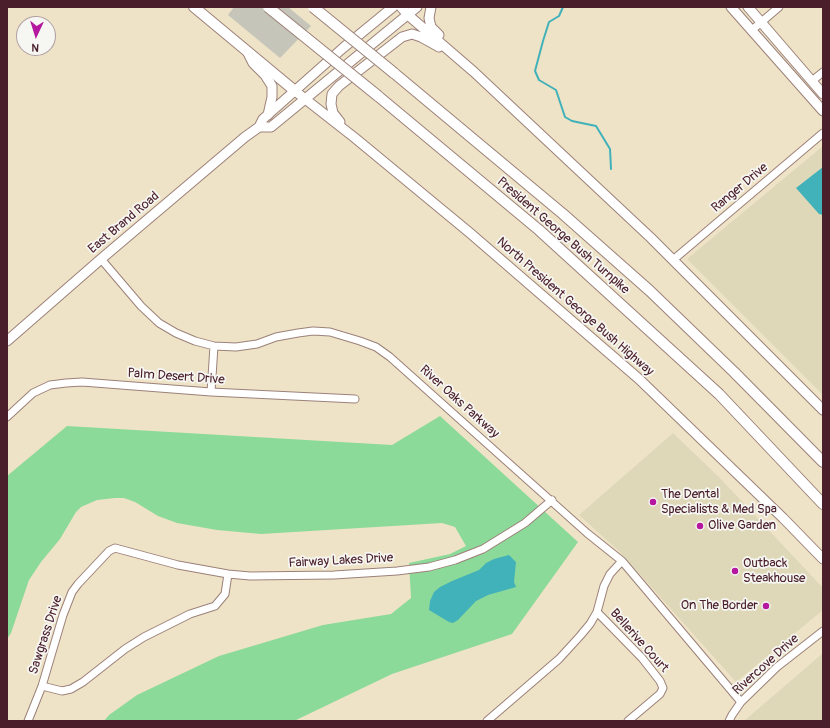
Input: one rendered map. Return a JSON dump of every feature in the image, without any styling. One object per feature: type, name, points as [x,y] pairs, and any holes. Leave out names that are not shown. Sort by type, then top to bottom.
[{"type":"highway","points":[[194,7],[295,91]]},
{"type":"highway","name":"President George Bush Turnpike","points":[[268,7],[539,230],[719,394],[823,504]]},
{"type":"highway","name":"President George Bush Turnpike","points":[[314,7],[568,219],[650,291],[734,372],[823,462]]},
{"type":"main road","name":"East Brand Road","points":[[260,127],[263,119],[343,48],[393,7]]},
{"type":"main road","points":[[401,7],[408,15],[474,72],[651,238],[823,410]]},
{"type":"main road","name":"East Brand Road","points":[[7,341],[241,140],[260,127],[271,127],[304,98],[417,7]]},
{"type":"main road","points":[[431,7],[429,18],[432,27],[472,66],[474,72]]},
{"type":"main road","points":[[731,7],[823,111]]},
{"type":"main road","points":[[748,7],[823,94]]},
{"type":"main road","points":[[355,138],[333,113],[331,104],[332,94],[339,86],[402,37],[412,34],[421,37],[441,48],[465,68],[474,72]]},
{"type":"main road","points":[[248,52],[254,63],[265,75],[272,86],[272,96],[268,115]]},
{"type":"main road","name":"North President George Bush Highway","points":[[295,91],[355,138],[470,233],[639,379],[783,518],[823,559]]},
{"type":"street","points":[[752,30],[779,7]]},
{"type":"street","points":[[812,81],[823,72]]},
{"type":"street","name":"Ranger Drive","points":[[673,260],[823,133]]},
{"type":"street","name":"River Oaks Parkway","points":[[101,259],[141,306],[159,323],[194,341],[214,346],[236,346],[257,344],[276,337],[313,331],[330,332],[376,347],[402,366],[588,533],[622,561],[741,702]]},
{"type":"street","points":[[211,392],[214,346]]},
{"type":"street","name":"Palm Desert Drive","points":[[7,417],[33,393],[50,385],[82,382],[211,392],[355,399]]},
{"type":"street","name":"Fairway Lakes Drive","points":[[115,548],[178,564],[228,574],[266,576],[334,575],[397,571],[429,567],[455,560],[483,549],[525,523],[552,500]]},
{"type":"street","name":"Sawgrass Drive","points":[[28,721],[42,686],[63,615],[72,592],[109,551],[115,548]]},
{"type":"street","points":[[487,721],[560,659],[590,624],[610,574],[622,561]]},
{"type":"street","points":[[42,686],[62,691],[71,690],[125,649],[144,637],[190,614],[215,606],[225,594],[228,574]]},
{"type":"street","name":"Bellerive Court","points":[[596,612],[642,658],[660,681],[663,688],[660,694],[628,721]]},
{"type":"street","name":"Rivercove Drive","points":[[729,721],[741,702],[777,668],[823,631]]},
{"type":"shaded area","points":[[234,7],[288,7],[311,26],[280,58],[228,15]]},
{"type":"shaded area","points":[[823,146],[823,395],[687,259]]},
{"type":"shaded area","points":[[673,433],[719,477],[823,588],[823,610],[736,682],[620,552],[579,515]]},
{"type":"shaded area","points":[[823,653],[823,721],[744,721]]},
{"type":"green space","points":[[440,416],[578,542],[512,634],[392,674],[294,721],[104,721],[109,715],[137,695],[219,656],[323,625],[391,614],[411,598],[409,563],[450,554],[466,546],[455,527],[442,523],[261,534],[217,530],[177,523],[158,516],[135,502],[124,498],[115,498],[97,500],[81,507],[76,512],[60,539],[41,562],[29,580],[11,633],[7,639],[7,476],[67,426],[392,445]]},
{"type":"water","points":[[823,167],[823,215],[819,214],[796,188]]},
{"type":"water","points":[[509,555],[516,562],[514,582],[516,587],[488,595],[476,601],[458,620],[453,623],[429,610],[430,601],[434,592],[440,587],[479,570],[486,563],[494,559]]},
{"type":"waterway","points":[[563,7],[559,16],[549,22],[535,71],[539,80],[556,90],[565,117],[572,121],[596,126],[610,149],[611,169]]},
{"type":"place","name":"The Dental Specialists & Med Spa","points":[[653,502]]},
{"type":"place","name":"Olive Garden","points":[[700,526]]},
{"type":"place","name":"Outback Steakhouse","points":[[735,571]]},
{"type":"place","name":"On The Border","points":[[766,606]]}]
